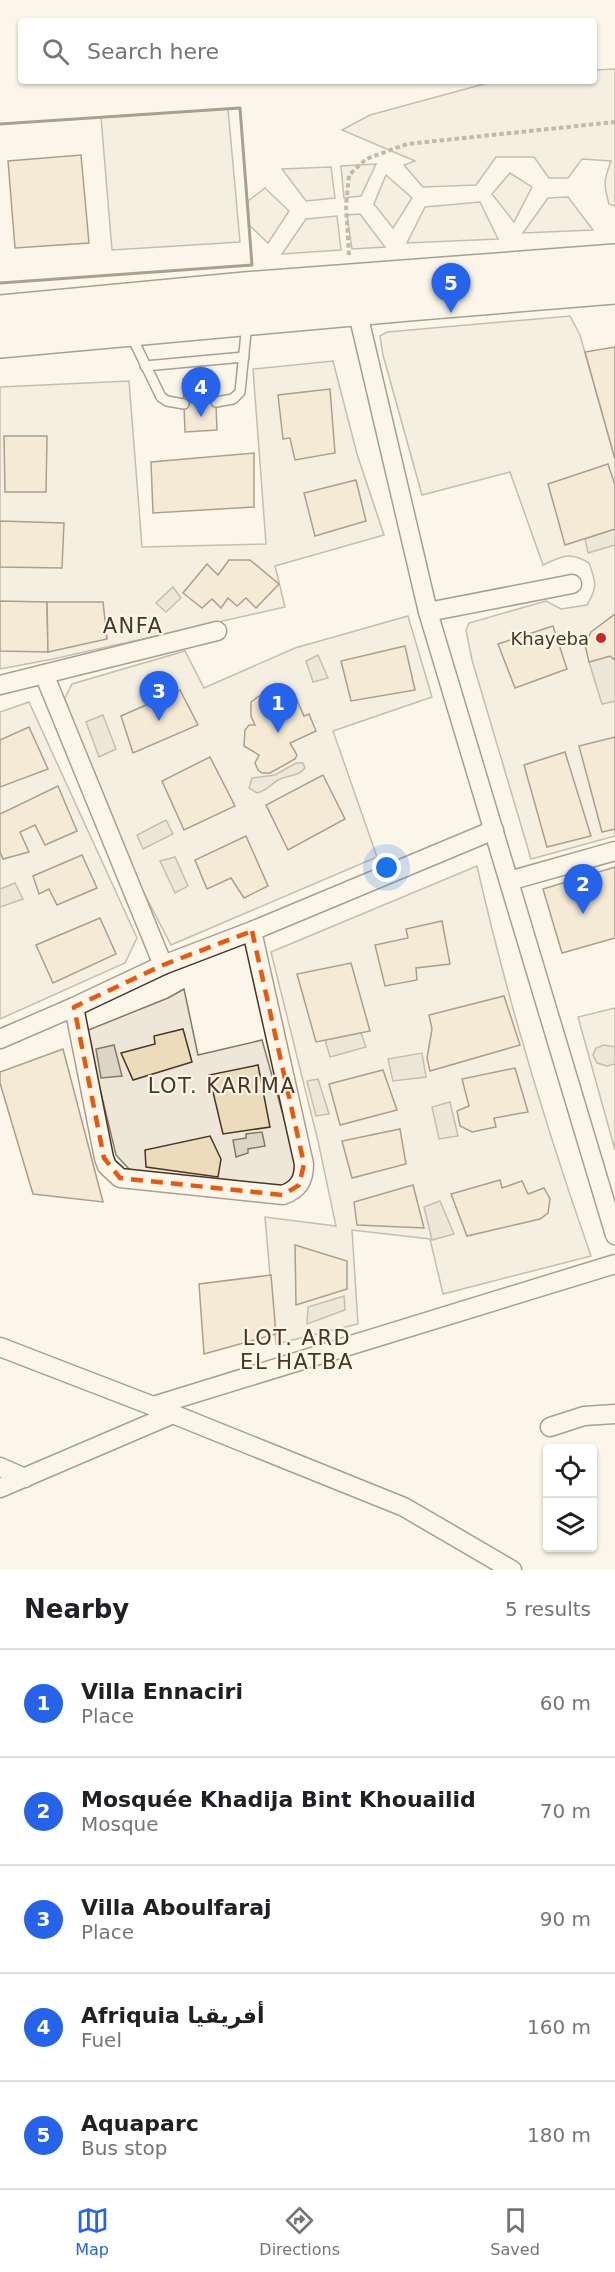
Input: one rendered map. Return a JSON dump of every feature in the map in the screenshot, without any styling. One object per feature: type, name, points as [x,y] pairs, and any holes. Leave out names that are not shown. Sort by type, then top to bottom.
[{"type":"highway","points":[[0,341],[126,315],[354,295],[615,261]]},
{"type":"highway","points":[[354,295],[615,287]]},
{"type":"highway","points":[[0,312],[126,315]]},
{"type":"street","points":[[354,295],[428,612],[615,1235]]},
{"type":"street","points":[[428,612],[572,584]]},
{"type":"street","points":[[0,686],[217,631]]},
{"type":"street","points":[[44,674],[163,965]]},
{"type":"street","points":[[0,1039],[163,965],[252,931],[494,830]]},
{"type":"street","points":[[509,880],[615,851]]},
{"type":"street","points":[[74,1007],[104,1158],[113,1173],[120,1178],[247,1192],[283,1195],[293,1191],[304,1175],[304,1164],[252,931]]},
{"type":"street","points":[[153,1406],[615,1264]]},
{"type":"street","points":[[0,1347],[153,1406],[404,1508],[435,1523],[512,1570]]},
{"type":"street","points":[[0,1488],[173,1414]]},
{"type":"street","points":[[550,1427],[584,1416],[615,1414]]},
{"type":"street","points":[[0,1467],[25,1478]]},
{"type":"lane","points":[[216,402],[233,399],[240,392],[246,304]]},
{"type":"lane","points":[[126,315],[145,366],[164,400],[184,404]]},
{"type":"lane","points":[[145,366],[244,357]]},
{"type":"path","points":[[354,295],[346,206],[349,175],[366,159],[407,144],[615,122]]},
{"type":"highlighted area","points":[[252,931],[304,1164],[299,1185],[283,1195],[120,1178],[104,1158],[74,1007],[163,965]]},
{"type":"shaded area","points":[[615,69],[615,206],[609,204],[605,186],[611,161],[582,159],[568,178],[549,178],[534,157],[496,157],[476,185],[423,187],[404,165],[415,161],[342,130],[370,115],[484,84],[597,84],[597,70]]},
{"type":"shaded area","points":[[228,109],[240,242],[112,250],[101,117]]},
{"type":"shaded area","points":[[376,164],[361,196],[344,198],[341,166]]},
{"type":"shaded area","points":[[331,167],[335,198],[306,201],[282,169]]},
{"type":"shaded area","points":[[510,173],[532,187],[514,222],[492,194]]},
{"type":"shaded area","points":[[386,175],[412,198],[393,228],[374,204]]},
{"type":"shaded area","points":[[265,188],[289,211],[268,243],[249,225],[248,201]]},
{"type":"shaded area","points":[[568,197],[593,230],[523,233],[548,198]]},
{"type":"shaded area","points":[[480,202],[498,239],[407,243],[425,207]]},
{"type":"shaded area","points":[[360,214],[385,247],[352,249],[347,215]]},
{"type":"shaded area","points":[[337,216],[341,250],[282,254],[306,219]]},
{"type":"shaded area","points":[[570,316],[580,335],[615,459],[615,836],[531,859],[472,660],[466,630],[469,623],[546,601],[561,609],[587,605],[595,584],[593,575],[589,563],[571,556],[561,557],[543,565],[510,472],[422,495],[383,355],[380,336],[387,332]]},
{"type":"shaded area","points":[[333,361],[357,454],[384,535],[275,566],[285,607],[0,669],[0,387],[129,381],[142,547],[266,544],[253,369]]},
{"type":"shaded area","points":[[615,529],[615,545],[588,553],[585,539]]},
{"type":"shaded area","points":[[173,587],[181,598],[166,612],[156,603]]},
{"type":"shaded area","points":[[408,616],[432,697],[333,731],[377,857],[171,945],[131,868],[64,700],[72,684],[185,651],[204,688],[295,648]]},
{"type":"shaded area","points":[[318,655],[328,678],[313,682],[306,661]]},
{"type":"shaded area","points":[[610,656],[615,660],[615,701],[602,704],[589,662]]},
{"type":"shaded area","points":[[29,702],[137,938],[125,963],[0,1019],[0,712]]},
{"type":"shaded area","points":[[103,715],[116,749],[99,757],[86,722]]},
{"type":"shaded area","points":[[296,763],[303,763],[305,768],[299,773],[278,780],[260,792],[257,793],[249,788],[252,778],[275,775]]},
{"type":"shaded area","points":[[166,820],[173,834],[143,849],[137,835]]},
{"type":"shaded area","points":[[175,857],[188,886],[175,893],[160,861]]},
{"type":"shaded area","points":[[477,866],[528,1062],[591,1256],[443,1294],[430,1239],[352,1230],[358,1324],[276,1344],[265,1217],[336,1226],[318,1141],[271,952]]},
{"type":"shaded area","points":[[15,883],[23,899],[0,907],[0,889]]},
{"type":"shaded area","points":[[184,989],[198,1055],[262,1040],[297,1165],[296,1179],[287,1187],[142,1173],[129,1169],[116,1155],[86,1031],[168,998]]},
{"type":"shaded area","points":[[615,1008],[615,1150],[578,1017]]},
{"type":"shaded area","points":[[361,1033],[366,1047],[330,1057],[325,1040]]},
{"type":"shaded area","points":[[114,1045],[122,1076],[101,1078],[96,1049]]},
{"type":"shaded area","points":[[604,1045],[615,1047],[615,1064],[607,1066],[597,1063],[593,1055],[596,1048]]},
{"type":"shaded area","points":[[422,1053],[426,1077],[393,1081],[388,1059]]},
{"type":"shaded area","points":[[318,1079],[329,1114],[316,1116],[307,1081]]},
{"type":"shaded area","points":[[450,1102],[458,1136],[439,1139],[432,1107]]},
{"type":"shaded area","points":[[262,1132],[265,1146],[248,1149],[248,1153],[236,1157],[233,1140],[246,1138],[246,1134]]},
{"type":"shaded area","points":[[440,1201],[454,1234],[432,1240],[424,1207]]},
{"type":"shaded area","points":[[344,1296],[345,1310],[307,1324],[308,1307]]},
{"type":"building","points":[[81,155],[89,243],[15,248],[8,161]]},
{"type":"building","points":[[615,347],[615,459],[585,352]]},
{"type":"building","points":[[183,379],[215,379],[217,430],[185,432]]},
{"type":"building","points":[[330,389],[335,453],[295,460],[290,438],[283,439],[278,395]]},
{"type":"building","points":[[4,436],[47,436],[46,492],[5,492]]},
{"type":"building","points":[[254,453],[254,507],[153,513],[151,462]]},
{"type":"building","points":[[608,464],[615,485],[615,529],[565,545],[548,484]]},
{"type":"building","points":[[356,480],[366,521],[315,536],[304,493]]},
{"type":"building","points":[[0,521],[64,523],[62,568],[0,567]]},
{"type":"building","points":[[229,560],[250,560],[279,584],[256,608],[246,598],[237,606],[228,598],[221,608],[212,599],[202,608],[183,593],[207,564],[218,575]]},
{"type":"building","points":[[0,601],[47,602],[48,652],[0,651]]},
{"type":"building","points":[[47,602],[103,602],[107,639],[48,652]]},
{"type":"building","name":"Khayeba","points":[[615,614],[615,660],[610,656],[589,662],[585,645],[591,632]]},
{"type":"building","points":[[553,626],[567,669],[515,688],[498,644]]},
{"type":"building","points":[[405,646],[415,690],[351,701],[341,661]]},
{"type":"building","points":[[180,690],[198,725],[133,753],[121,716]]},
{"type":"building","points":[[287,690],[296,698],[304,716],[309,714],[316,731],[290,743],[297,755],[295,759],[270,773],[262,773],[255,763],[259,755],[244,746],[245,730],[249,725],[255,725],[251,716],[251,702],[259,696],[268,696],[271,691]]},
{"type":"building","points":[[29,727],[48,769],[0,787],[0,740]]},
{"type":"building","points":[[615,737],[615,829],[602,832],[579,746]]},
{"type":"building","points":[[565,752],[591,836],[547,847],[524,765]]},
{"type":"building","points":[[210,757],[235,806],[184,830],[162,781]]},
{"type":"building","points":[[323,775],[345,819],[288,850],[266,805]]},
{"type":"building","points":[[58,786],[77,831],[45,845],[35,825],[20,832],[29,852],[3,859],[0,852],[0,814]]},
{"type":"building","points":[[246,836],[268,886],[244,898],[231,878],[207,889],[195,860]]},
{"type":"building","points":[[82,855],[97,888],[57,905],[49,889],[39,894],[33,876]]},
{"type":"building","points":[[615,867],[615,938],[562,953],[543,889]]},
{"type":"building","points":[[100,918],[116,954],[53,983],[36,945]]},
{"type":"building","points":[[442,921],[450,964],[416,968],[417,980],[385,986],[375,945],[408,938],[406,929]]},
{"type":"building","points":[[351,963],[370,1031],[316,1042],[297,974]]},
{"type":"building","points":[[504,996],[520,1045],[430,1071],[427,1058],[432,1029],[429,1015]]},
{"type":"building","points":[[183,1029],[192,1062],[133,1080],[121,1053],[155,1044],[154,1036]]},
{"type":"building","points":[[63,1049],[103,1202],[33,1194],[0,1083],[0,1072]]},
{"type":"building","points":[[258,1065],[270,1127],[223,1134],[209,1075]]},
{"type":"building","points":[[515,1068],[528,1112],[494,1118],[496,1127],[472,1132],[460,1126],[457,1111],[469,1106],[462,1079]]},
{"type":"building","points":[[383,1070],[397,1110],[340,1125],[329,1084]]},
{"type":"building","points":[[400,1129],[406,1164],[352,1178],[342,1141]]},
{"type":"building","points":[[210,1136],[221,1159],[218,1177],[146,1167],[145,1150]]},
{"type":"building","points":[[500,1180],[502,1188],[522,1181],[528,1194],[544,1188],[550,1199],[548,1213],[540,1219],[467,1236],[451,1194]]},
{"type":"building","points":[[413,1185],[424,1228],[357,1225],[354,1202]]},
{"type":"building","points":[[295,1245],[347,1261],[347,1289],[296,1305]]},
{"type":"building","points":[[271,1275],[276,1334],[204,1354],[199,1284]]},
{"type":"wall","points":[[0,124],[240,108],[252,265],[0,283]]},
{"type":"place","name":"Aquaparc","points":[[451,313]]},
{"type":"place","name":"Afriquia أفريقيا","points":[[201,417]]},
{"type":"place","name":"Khayeba","points":[[601,638]]},
{"type":"place","name":"Villa Aboulfaraj","points":[[159,721]]},
{"type":"place","name":"Villa Ennaciri","points":[[278,733]]},
{"type":"place","name":"Mosquée Khadija Bint Khouailid","points":[[583,914]]},
{"type":"district","name":"ANFA","points":[[133,626]]},
{"type":"district","name":"LOT. KARIMA","points":[[222,1086]]},
{"type":"district","name":"LOT. ARD EL HATBA","points":[[297,1350]]}]
